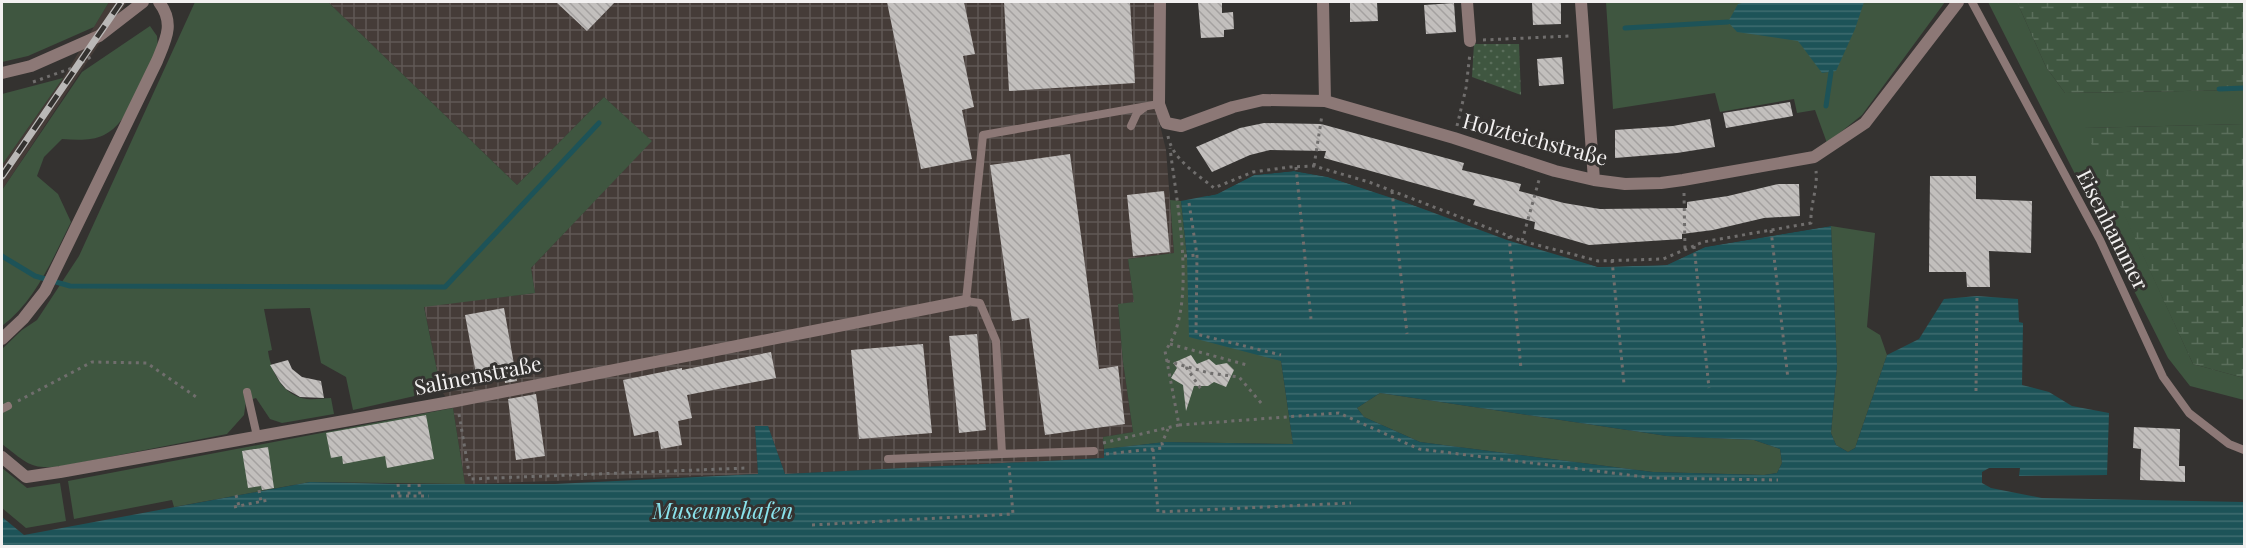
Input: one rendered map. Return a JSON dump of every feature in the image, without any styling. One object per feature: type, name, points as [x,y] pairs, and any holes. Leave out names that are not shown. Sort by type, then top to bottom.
[{"type":"street","points":[[2,73],[31,66],[99,36],[143,2]]},
{"type":"street","points":[[2,339],[23,319],[45,291],[158,61],[168,33],[168,18],[159,2]]},
{"type":"street","points":[[1160,2],[1159,104],[1166,123]]},
{"type":"street","points":[[1323,2],[1325,101]]},
{"type":"street","points":[[1467,2],[1470,41]]},
{"type":"street","points":[[1581,2],[1594,180]]},
{"type":"street","name":"Holzteichstraße","points":[[1166,123],[1181,126],[1233,106],[1263,100],[1325,101],[1454,138],[1543,167],[1594,180],[1626,184],[1683,180],[1814,157],[1865,123],[1958,2]]},
{"type":"street","name":"Salinenstraße","points":[[2,457],[26,477],[456,401],[966,301]]},
{"type":"lane","name":"Eisenhammer","points":[[1972,2],[2100,240],[2163,377],[2189,413],[2229,444],[2244,450]]},
{"type":"lane","points":[[1002,454],[996,341],[980,303],[966,301],[983,135],[1159,104]]},
{"type":"lane","points":[[1131,126],[1137,113],[1146,106]]},
{"type":"lane","points":[[247,392],[257,436]]},
{"type":"lane","points":[[888,459],[1094,450]]},
{"type":"path","points":[[1454,138],[1468,76],[1470,41],[1583,35]]},
{"type":"path","points":[[1314,166],[1325,101]]},
{"type":"path","points":[[1166,123],[1184,256],[1180,314],[1170,344],[1165,351],[1179,425]]},
{"type":"path","points":[[1169,146],[1184,164],[1214,188],[1253,172],[1314,166],[1369,182],[1522,241],[1598,261],[1663,259],[1703,243],[1811,223],[1810,208],[1817,180],[1814,157]]},
{"type":"path","points":[[1296,166],[1311,319]]},
{"type":"path","points":[[1522,241],[1543,167]]},
{"type":"path","points":[[1683,180],[1685,250]]},
{"type":"path","points":[[1392,191],[1407,334]]},
{"type":"path","points":[[1189,203],[1197,255],[1196,334],[1281,355]]},
{"type":"path","points":[[1772,230],[1788,379]]},
{"type":"path","points":[[1509,236],[1521,369]]},
{"type":"path","points":[[1694,246],[1709,388]]},
{"type":"path","points":[[1184,256],[1197,255]]},
{"type":"path","points":[[1612,260],[1624,384]]},
{"type":"path","points":[[1976,391],[1977,296]]},
{"type":"path","points":[[1170,344],[1247,365]]},
{"type":"path","points":[[1166,360],[1209,373],[1239,377],[1262,404]]},
{"type":"path","points":[[5,407],[92,362],[147,363],[199,399]]},
{"type":"path","points":[[1185,366],[1201,388]]},
{"type":"path","points":[[456,401],[470,479],[747,468]]},
{"type":"path","points":[[1094,450],[1104,442],[1179,425],[1339,413],[1419,449],[1653,478],[1778,480]]},
{"type":"path","points":[[1104,454],[1163,448],[1162,443],[1168,429]]},
{"type":"path","points":[[1153,449],[1158,512],[1351,503]]},
{"type":"path","points":[[812,525],[1013,514],[1008,462]]},
{"type":"path","points":[[398,484],[399,496]]},
{"type":"path","points":[[409,484],[409,496]]},
{"type":"path","points":[[419,484],[420,496]]},
{"type":"path","points":[[259,490],[261,501]]},
{"type":"path","points":[[236,495],[237,506],[268,500]]},
{"type":"path","points":[[391,496],[429,496]]},
{"type":"shaded area","points":[[109,2],[127,2],[2,190],[2,165],[63,78]]},
{"type":"shaded area","points":[[328,2],[1154,2],[1154,100],[1166,150],[1174,253],[1128,259],[1134,302],[1118,305],[1133,432],[1103,437],[1104,458],[785,474],[768,426],[755,426],[758,474],[465,484],[453,408],[441,390],[424,306],[535,293],[531,268],[651,141],[604,97],[517,185]]},
{"type":"green space","points":[[2,2],[109,2],[94,27],[28,56],[2,62]]},
{"type":"green space","points":[[195,2],[328,2],[517,185],[604,97],[652,141],[531,268],[535,293],[424,307],[441,390],[353,410],[346,377],[321,363],[310,308],[264,309],[272,350],[268,351],[275,375],[285,388],[299,397],[331,398],[334,414],[282,423],[270,419],[256,398],[246,401],[244,415],[227,434],[56,467],[32,465],[2,444],[2,349],[22,330],[37,320],[79,256]]},
{"type":"green space","points":[[1606,2],[1945,2],[1862,115],[1827,143],[1815,110],[1797,113],[1794,99],[1720,112],[1715,93],[1613,109]]},
{"type":"green space","points":[[1988,2],[2017,2],[2046,67],[2065,93],[2244,90],[2244,124],[2085,128],[2193,364],[2244,378],[2244,400],[2190,386],[2168,358]]},
{"type":"green space","points":[[2017,2],[2244,2],[2244,90],[2065,93],[2046,67]]},
{"type":"green space","points":[[150,26],[157,36],[158,49],[136,97],[122,120],[113,129],[99,137],[84,140],[62,139],[44,157],[37,176],[58,194],[71,222],[34,292],[14,316],[2,326],[2,190],[82,72]]},
{"type":"green space","points":[[1474,44],[1519,44],[1521,95],[1472,77]]},
{"type":"green space","points":[[63,78],[2,165],[2,94]]},
{"type":"green space","points":[[2244,124],[2244,378],[2193,364],[2084,128]]},
{"type":"green space","points":[[1170,200],[1181,201],[1187,257],[1281,361],[1293,444],[1166,442],[1104,449],[1103,437],[1133,432],[1118,304],[1134,302],[1128,259],[1174,253]]},
{"type":"green space","points":[[1831,226],[1875,233],[1867,327],[1880,335],[1887,355],[1855,448],[1848,452],[1836,445],[1831,433],[1837,366]]},
{"type":"green space","points":[[1380,393],[1667,436],[1754,440],[1780,449],[1782,463],[1777,473],[1764,475],[1653,472],[1420,442],[1364,417],[1357,408]]},
{"type":"green space","points":[[453,408],[465,484],[310,482],[174,507],[172,500],[74,519],[68,481]]},
{"type":"green space","points":[[2,468],[27,488],[60,483],[66,521],[26,528],[2,508]]},
{"type":"water","points":[[1746,2],[1864,2],[1855,29],[1836,71],[1822,73],[1798,41],[1737,32],[1728,22],[1738,4]]},
{"type":"water","name":"Museumshafen","points":[[1294,171],[1328,177],[1391,197],[1507,240],[1598,267],[1666,265],[1705,247],[1831,226],[1837,366],[1831,433],[1836,445],[1848,452],[1855,448],[1887,355],[1919,339],[1944,299],[1977,296],[2018,299],[2019,322],[2023,323],[2022,385],[2049,392],[2072,406],[2109,413],[2107,475],[2019,476],[2020,468],[1989,468],[1982,472],[1982,483],[1991,488],[2042,498],[2244,502],[2244,546],[2,546],[2,517],[24,535],[310,482],[555,484],[758,474],[755,426],[768,426],[785,474],[1104,458],[1104,449],[1165,442],[1293,444],[1281,361],[1189,337],[1187,257],[1181,201],[1217,194],[1254,175]],"holes":[[[1380,393],[1667,436],[1754,440],[1780,449],[1782,463],[1777,473],[1764,475],[1653,472],[1420,442],[1364,417],[1357,408]]]},
{"type":"pier","points":[[1294,168],[1329,174],[1392,194],[1489,230],[1328,177],[1294,171],[1254,175],[1217,194],[1208,196],[1207,193],[1216,191],[1253,172]]},
{"type":"pier","points":[[1832,223],[1831,226],[1705,247],[1667,265],[1598,267],[1522,241],[1598,264],[1666,262],[1704,244]]},
{"type":"building","points":[[556,2],[615,2],[587,31]]},
{"type":"building","points":[[887,2],[964,2],[975,54],[963,56],[974,107],[962,110],[972,159],[921,169]]},
{"type":"building","points":[[1004,2],[1130,2],[1135,83],[1009,91]]},
{"type":"building","points":[[1198,2],[1222,2],[1222,13],[1233,12],[1234,29],[1224,30],[1224,37],[1201,38]]},
{"type":"building","points":[[1350,2],[1377,2],[1378,21],[1350,22]]},
{"type":"building","points":[[1532,2],[1561,2],[1561,24],[1533,25]]},
{"type":"building","points":[[1454,3],[1456,32],[1426,34],[1424,5]]},
{"type":"building","points":[[1562,57],[1564,84],[1539,86],[1537,59]]},
{"type":"building","points":[[1790,102],[1793,116],[1726,128],[1723,113]]},
{"type":"building","points":[[1710,119],[1715,147],[1677,153],[1615,158],[1615,130],[1673,126]]},
{"type":"building","points":[[1264,123],[1321,124],[1464,163],[1462,170],[1521,184],[1519,191],[1564,203],[1600,209],[1687,208],[1687,202],[1728,196],[1778,184],[1799,184],[1800,216],[1764,218],[1713,230],[1682,234],[1682,239],[1589,245],[1534,229],[1535,222],[1473,205],[1475,200],[1324,158],[1326,151],[1270,150],[1250,155],[1212,172],[1196,147],[1240,128]]},
{"type":"building","points":[[1070,154],[1099,369],[1118,366],[1125,424],[1045,435],[1029,318],[1012,321],[990,165]]},
{"type":"building","points":[[1930,176],[1976,176],[1976,199],[2032,201],[2031,253],[1989,251],[1990,287],[1967,287],[1966,272],[1929,272]]},
{"type":"building","points":[[1164,191],[1170,252],[1133,256],[1127,195]]},
{"type":"building","points":[[504,308],[517,381],[505,383],[504,374],[477,379],[465,315]]},
{"type":"building","points":[[977,334],[986,430],[959,433],[949,336]]},
{"type":"building","points":[[923,344],[932,433],[859,439],[851,350]]},
{"type":"building","points":[[771,352],[776,378],[687,395],[692,418],[678,421],[682,445],[661,449],[658,431],[634,436],[623,380]]},
{"type":"building","points":[[1191,355],[1197,364],[1209,359],[1216,365],[1227,363],[1234,370],[1226,387],[1214,382],[1208,386],[1194,386],[1186,411],[1183,385],[1171,378],[1177,368],[1173,363]]},
{"type":"building","points":[[288,360],[292,369],[302,377],[321,381],[324,398],[300,397],[286,389],[270,365]]},
{"type":"building","points":[[536,394],[545,456],[516,460],[508,399]]},
{"type":"building","points":[[426,415],[434,459],[387,468],[385,456],[343,464],[342,456],[331,458],[326,433]]},
{"type":"building","points":[[2134,427],[2180,429],[2179,466],[2185,466],[2185,482],[2140,480],[2141,449],[2133,448]]},
{"type":"building","points":[[268,447],[274,488],[262,490],[261,486],[248,488],[242,451]]},
{"type":"waterway","points":[[1625,28],[1728,22]]},
{"type":"waterway","points":[[1826,106],[1831,72]]},
{"type":"waterway","points":[[2219,89],[2244,88]]},
{"type":"waterway","points":[[2,256],[35,276],[70,286],[445,287],[599,123]]},
{"type":"railway","points":[[2,176],[121,2]]}]
